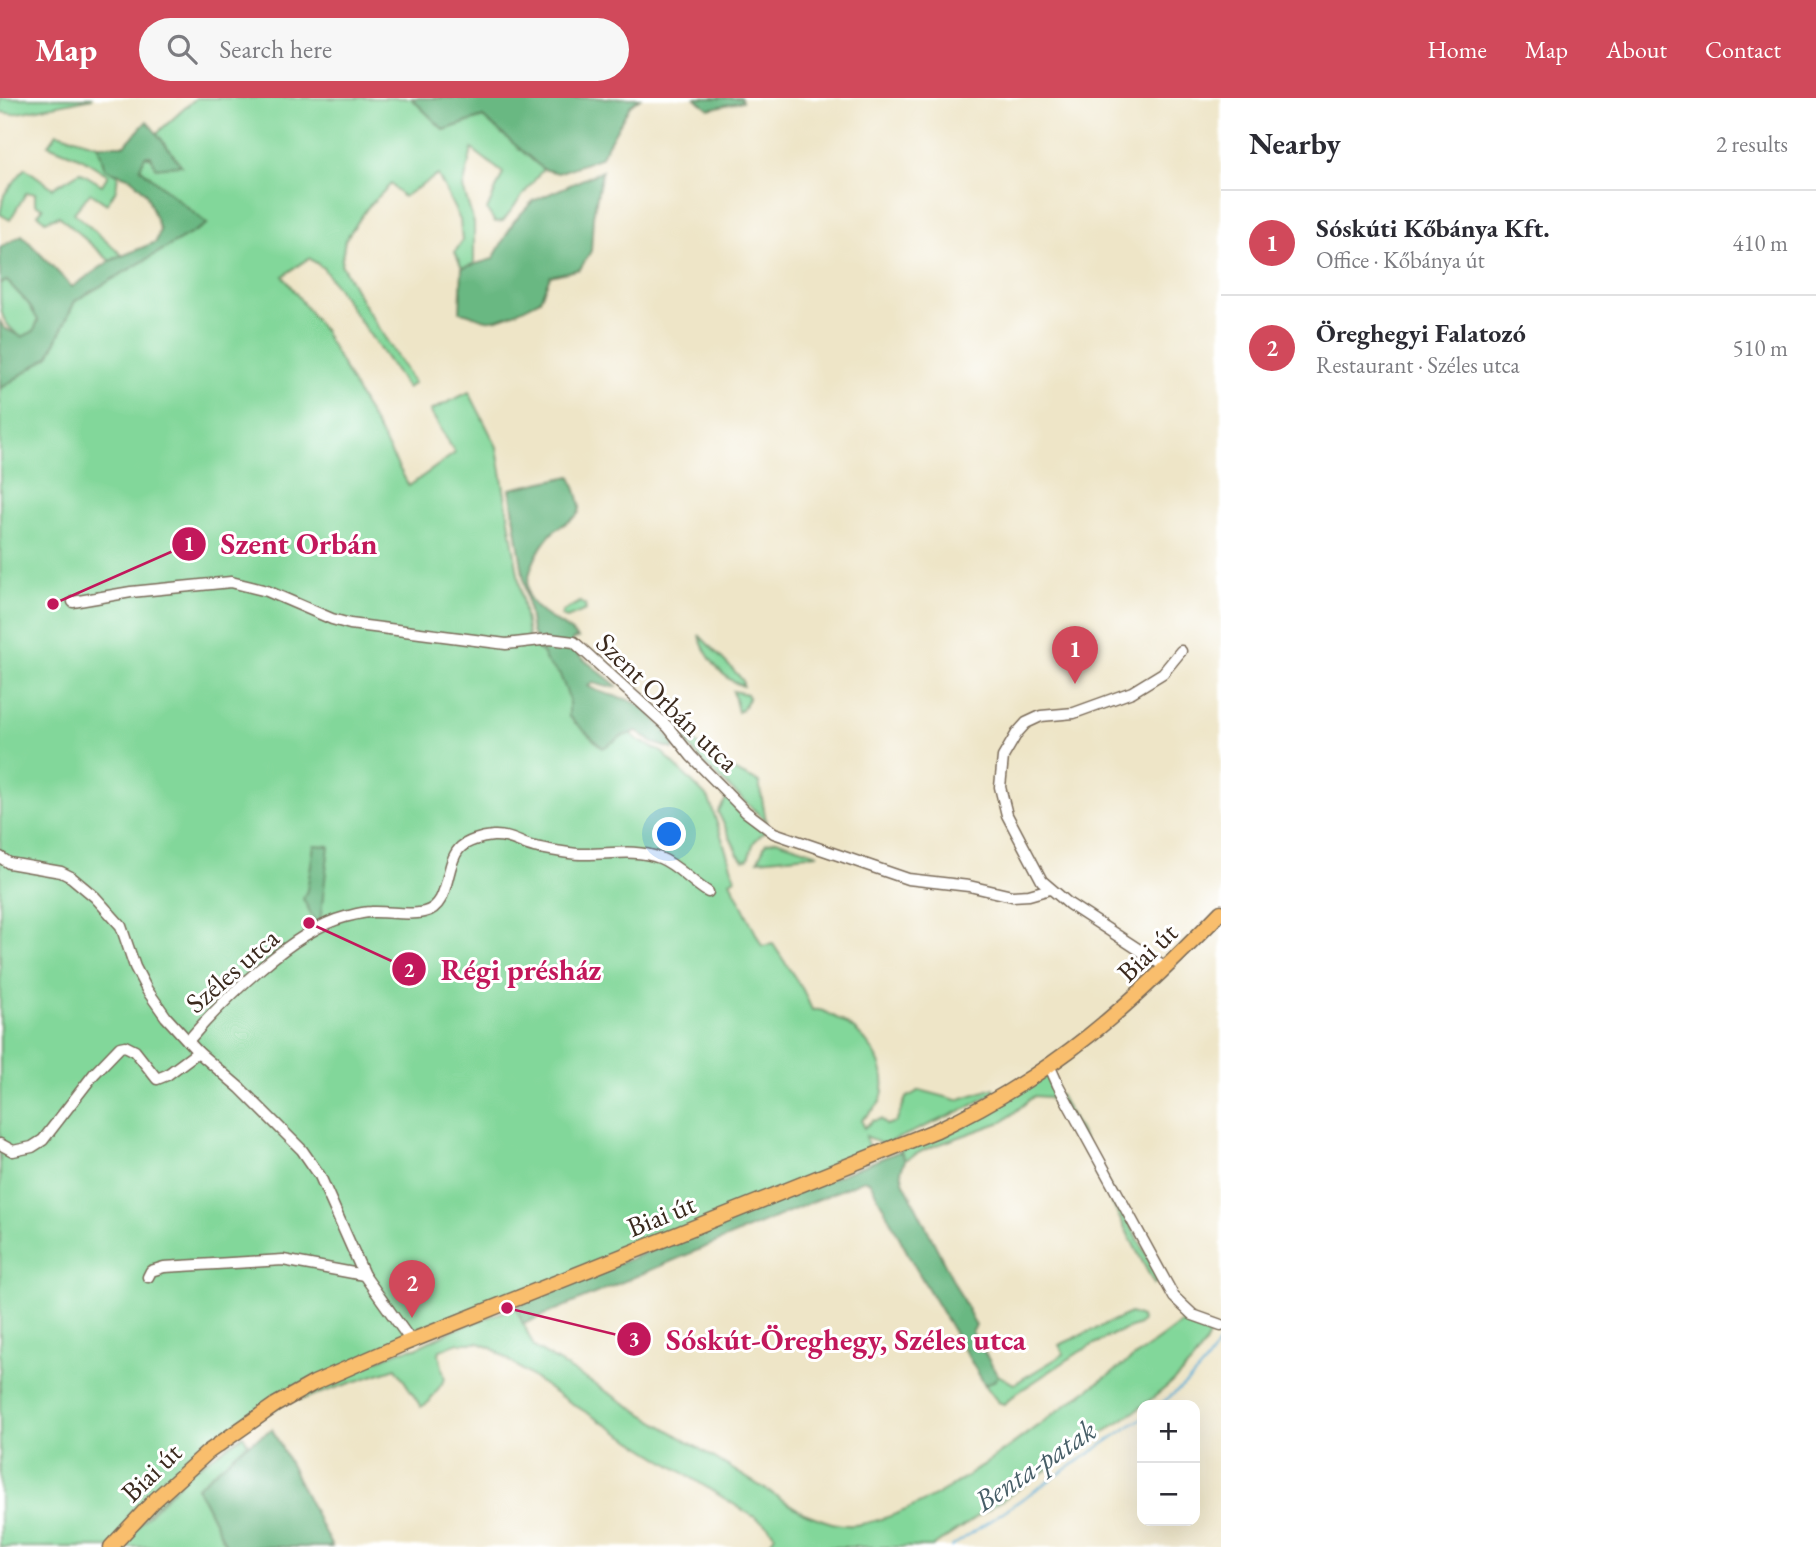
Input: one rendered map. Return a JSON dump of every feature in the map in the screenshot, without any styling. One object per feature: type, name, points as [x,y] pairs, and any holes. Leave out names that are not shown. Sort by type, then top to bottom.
[{"type":"main road","name":"Biai út","points":[[111,1547],[178,1478],[230,1435],[314,1382],[937,1130],[993,1102],[1049,1067],[1093,1034],[1167,968],[1221,912]]},
{"type":"street","name":"Szent Orbán utca","points":[[73,602],[131,592],[232,582],[267,591],[350,624],[495,643],[550,639],[574,642],[668,727],[691,756],[746,812],[775,833],[908,879],[969,886],[1012,896],[1050,889]]},
{"type":"street","points":[[1167,968],[1050,889],[1033,868],[1007,815],[1001,798],[1000,771],[1009,745],[1017,733],[1035,718],[1074,713],[1132,692],[1163,673],[1181,651]]},
{"type":"street","name":"Széles utca","points":[[188,1041],[219,1006],[254,975],[285,950],[333,921],[371,912],[426,911],[433,907],[443,892],[452,861],[459,848],[479,839],[509,837],[531,846],[583,854],[635,852],[662,859],[708,891]]},
{"type":"street","name":"Széles utca","points":[[0,857],[9,863],[61,872],[80,883],[121,926],[135,967],[166,1017],[198,1052],[240,1088],[302,1150],[320,1176],[364,1275],[411,1341]]},
{"type":"street","points":[[0,1144],[13,1151],[32,1147],[43,1140],[94,1074],[120,1047],[125,1046],[135,1051],[157,1079],[167,1076],[198,1052]]},
{"type":"street","points":[[1049,1067],[1174,1297],[1194,1315],[1221,1325]]},
{"type":"street","points":[[148,1277],[151,1271],[164,1267],[262,1260],[283,1260],[364,1275]]},
{"type":"green space","points":[[0,98],[93,98],[13,114],[0,112]]},
{"type":"green space","points":[[196,98],[411,98],[444,130],[483,117],[543,169],[503,221],[495,222],[487,210],[503,173],[472,149],[463,188],[474,223],[474,264],[462,268],[455,252],[462,241],[460,220],[438,175],[403,197],[391,184],[368,207],[345,240],[341,264],[414,383],[407,388],[323,268],[309,258],[283,276],[323,330],[409,486],[455,453],[430,411],[469,392],[497,447],[529,641],[639,741],[662,752],[709,799],[735,878],[730,881],[762,946],[773,944],[803,990],[812,1010],[826,1012],[855,1030],[879,1061],[883,1086],[881,1100],[862,1120],[864,1128],[872,1121],[881,1119],[886,1125],[896,1122],[906,1098],[920,1090],[957,1100],[994,1088],[995,1092],[967,1108],[883,1145],[866,1136],[870,1157],[341,1370],[230,1435],[111,1547],[0,1547],[0,389],[49,356],[75,301],[207,224],[140,168],[144,156],[181,165],[157,133]]},
{"type":"green space","points":[[411,98],[640,98],[630,106],[600,158],[558,173],[543,169],[483,117],[444,130]]},
{"type":"green space","points":[[695,98],[741,98],[742,101],[709,109]]},
{"type":"green space","points":[[147,121],[181,165],[156,168],[151,156],[145,156],[140,168],[207,224],[75,301],[49,356],[0,389],[0,321],[4,328],[22,337],[34,331],[38,320],[28,303],[7,281],[0,283],[0,248],[22,235],[72,287],[110,261],[156,242],[160,230],[146,193],[131,178],[105,169],[98,145],[125,145]]},
{"type":"green space","points":[[57,133],[98,145],[105,169],[118,174],[116,190],[107,204],[90,193],[74,213],[122,255],[110,261],[59,216],[45,221],[38,214],[43,208],[35,204],[35,193],[26,193],[10,220],[0,214],[4,195],[25,168],[53,188],[80,172],[102,185],[108,175],[81,158],[48,145]]},
{"type":"green space","points":[[602,171],[593,216],[591,251],[580,269],[550,276],[540,300],[506,316],[487,320],[460,312],[462,268],[493,259],[514,221],[533,201]]},
{"type":"green space","points":[[7,281],[28,303],[38,320],[34,331],[22,338],[9,327],[3,316],[0,283]]},
{"type":"green space","points":[[571,476],[579,500],[579,512],[553,532],[542,546],[529,575],[528,593],[541,612],[578,638],[573,639],[571,645],[577,654],[617,686],[608,687],[593,683],[588,686],[638,704],[656,720],[675,746],[673,749],[653,743],[637,731],[603,748],[569,717],[569,698],[560,675],[547,663],[532,632],[510,489]]},
{"type":"green space","points":[[580,602],[585,605],[586,610],[567,618],[561,616],[563,611]]},
{"type":"green space","points":[[699,635],[738,675],[743,686],[728,678],[715,666]]},
{"type":"green space","points":[[733,691],[747,694],[749,698],[738,712]]},
{"type":"green space","points":[[683,738],[691,739],[724,766],[759,782],[766,821],[704,764]]},
{"type":"green space","points":[[729,798],[740,814],[765,831],[754,842],[748,859],[743,860],[738,854],[718,812]]},
{"type":"green space","points":[[776,840],[818,854],[758,860],[766,843]]},
{"type":"green space","points":[[314,845],[329,846],[320,923],[317,925],[303,899],[307,890]]},
{"type":"green space","points":[[1048,1074],[1053,1092],[1060,1095],[1160,1280],[1154,1284],[1087,1155],[1055,1102],[1046,1097],[1034,1096],[1004,1121],[926,1149],[905,1160],[900,1151]]},
{"type":"green space","points":[[900,1151],[905,1160],[901,1171],[903,1181],[976,1326],[972,1332],[998,1375],[995,1380],[985,1385],[914,1265],[870,1182],[864,1180],[523,1324],[516,1307],[535,1297]]},
{"type":"green space","points":[[516,1307],[534,1347],[804,1513],[842,1525],[882,1519],[910,1508],[964,1478],[1181,1323],[1190,1319],[1209,1328],[1210,1334],[1188,1367],[1150,1400],[1137,1400],[1137,1410],[932,1547],[767,1547],[775,1535],[767,1525],[552,1391],[492,1348],[479,1343],[458,1343],[440,1350],[445,1379],[429,1402],[421,1407],[396,1368],[300,1400],[299,1398],[341,1375],[400,1351],[416,1348],[453,1330]]},
{"type":"green space","points":[[1130,1313],[1141,1317],[1139,1325],[1081,1351],[1004,1404],[998,1402],[985,1385],[995,1380],[998,1375],[1014,1384],[1064,1354],[1059,1345]]},
{"type":"green space","points":[[272,1429],[332,1547],[227,1547],[197,1487],[242,1448]]},
{"type":"green space","points":[[243,1435],[248,1443],[197,1487],[227,1547],[117,1547],[192,1471]]},
{"type":"waterway","name":"Benta-patak","points":[[1166,1400],[1194,1376],[1221,1339]]},
{"type":"waterway","name":"Benta-patak","points":[[951,1547],[1137,1421]]},
{"type":"place","name":"Szent Orbán","points":[[53,604]]},
{"type":"place","name":"Sóskúti Kőbánya Kft.","points":[[1075,684]]},
{"type":"place","name":"Régi présház","points":[[309,923]]},
{"type":"place","name":"Sóskút-Öreghegy, Széles utca","points":[[507,1308]]},
{"type":"place","name":"Öreghegyi Falatozó","points":[[412,1318]]}]
